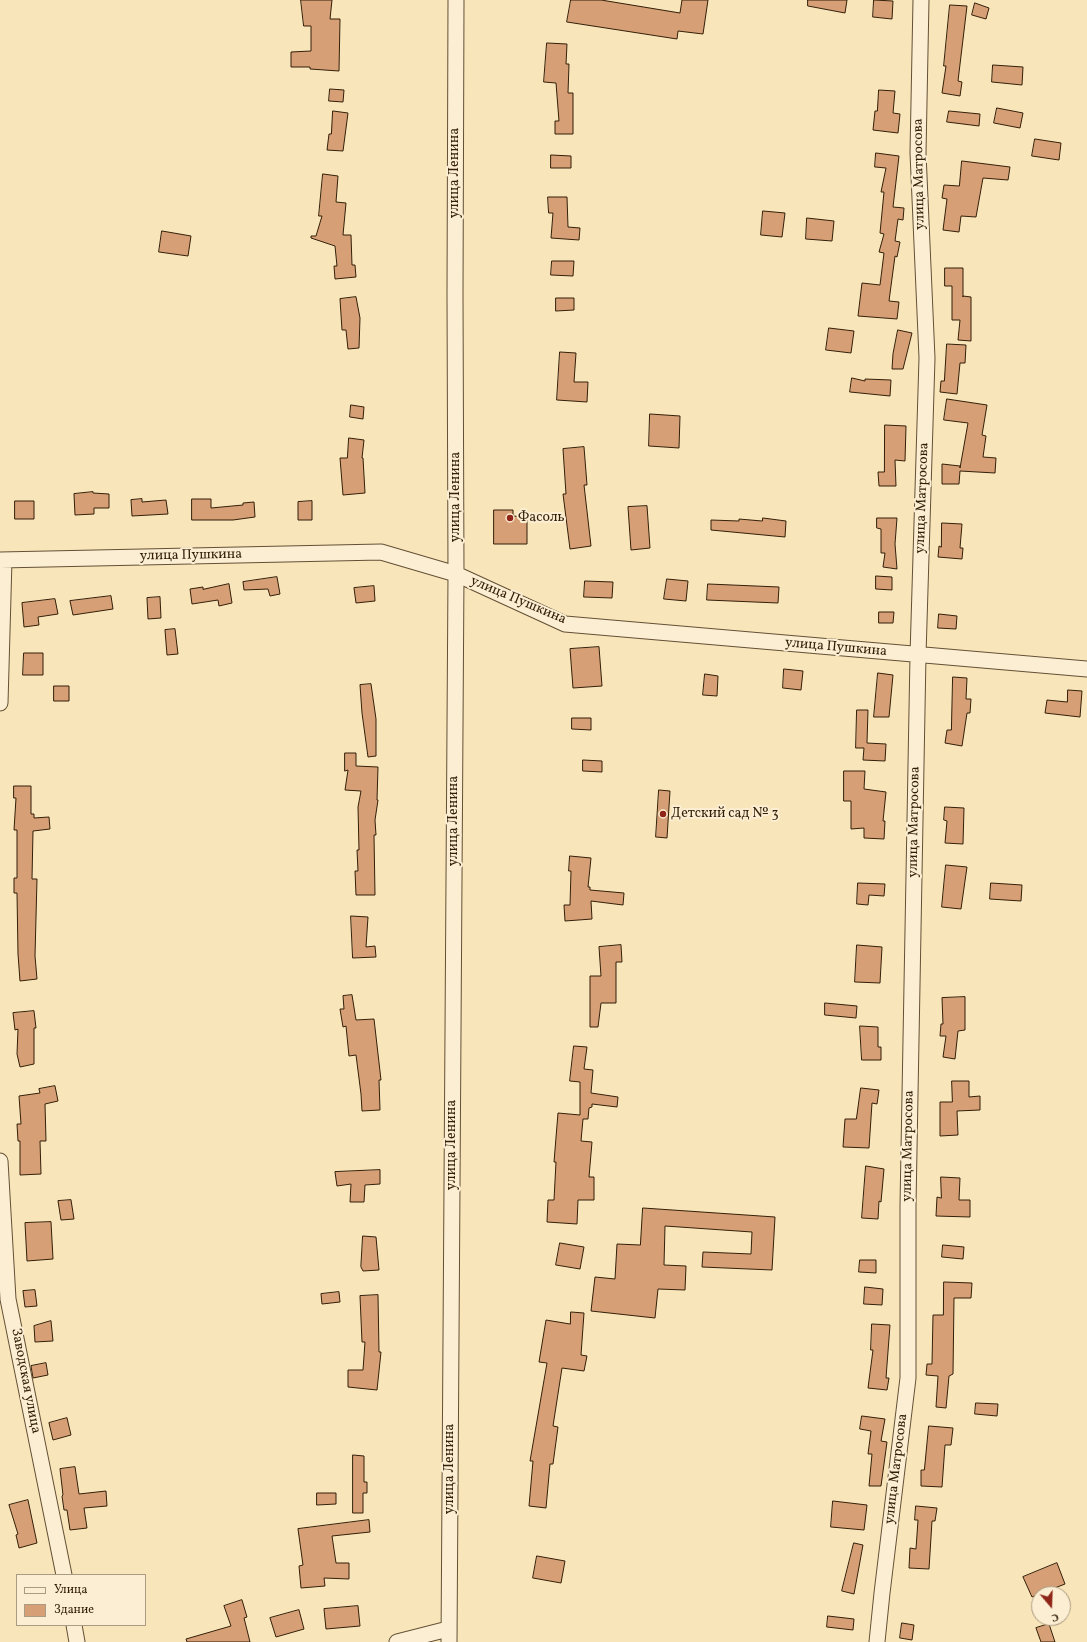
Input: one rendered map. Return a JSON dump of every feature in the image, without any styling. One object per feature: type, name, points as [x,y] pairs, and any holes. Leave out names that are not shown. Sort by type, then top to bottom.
[{"type":"street","name":"улица Ленина","points":[[449,1635],[456,574],[456,0]]},
{"type":"street","name":"улица Матросова","points":[[877,1642],[908,1378],[908,1205],[918,655],[928,358],[918,153],[921,0]]},
{"type":"street","name":"улица Пушкина","points":[[2,560],[381,552],[456,574],[565,624],[1087,669]]},
{"type":"street","points":[[0,703],[2,560]]},
{"type":"street","name":"Заводская улица","points":[[0,1161],[4,1300],[64,1574]]},
{"type":"street","points":[[74,1626],[77,1642]]},
{"type":"street","points":[[397,1642],[449,1635]]},
{"type":"building","points":[[301,0],[332,0],[330,19],[340,19],[339,71],[310,69],[310,67],[291,67],[291,52],[311,51],[311,26],[304,26]]},
{"type":"building","points":[[571,0],[601,0],[680,13],[682,0],[708,0],[703,34],[678,31],[677,39],[567,22]]},
{"type":"building","points":[[808,0],[847,0],[845,13],[808,6]]},
{"type":"building","points":[[874,0],[893,1],[892,19],[873,17]]},
{"type":"building","points":[[975,3],[989,8],[986,19],[972,15]]},
{"type":"building","points":[[950,5],[967,6],[958,81],[962,82],[960,96],[942,93],[946,66],[944,66]]},
{"type":"building","points":[[547,43],[567,44],[566,64],[569,64],[568,93],[573,93],[573,134],[555,134],[555,121],[559,121],[556,83],[544,82]]},
{"type":"building","points":[[993,65],[1023,67],[1022,85],[992,82]]},
{"type":"building","points":[[330,89],[344,90],[343,102],[329,101]]},
{"type":"building","points":[[879,90],[895,91],[893,113],[900,114],[898,133],[873,130]]},
{"type":"building","points":[[997,108],[1023,113],[1020,128],[994,123]]},
{"type":"building","points":[[333,111],[348,113],[343,151],[327,150],[329,134],[331,134]]},
{"type":"building","points":[[949,111],[980,114],[979,126],[947,122]]},
{"type":"building","points":[[1035,139],[1061,143],[1059,160],[1032,156]]},
{"type":"building","points":[[876,153],[899,156],[893,207],[904,208],[903,220],[898,219],[895,241],[900,242],[897,257],[895,256],[889,301],[899,302],[897,319],[858,316],[862,283],[880,285],[884,253],[879,252],[884,234],[880,233],[884,192],[881,192],[886,168],[875,167]]},
{"type":"building","points":[[551,155],[571,156],[571,168],[551,168]]},
{"type":"building","points":[[962,161],[1010,167],[1008,180],[983,178],[976,217],[961,216],[959,232],[943,230],[947,199],[942,198],[944,185],[959,186]]},
{"type":"building","points":[[323,174],[338,176],[336,202],[346,203],[343,235],[351,235],[352,265],[355,265],[356,277],[335,279],[334,266],[337,266],[335,246],[311,238],[311,236],[316,236],[322,216],[319,216]]},
{"type":"building","points":[[548,197],[567,197],[568,227],[580,228],[579,240],[551,238],[553,213],[549,213]]},
{"type":"building","points":[[763,211],[785,213],[782,237],[761,235]]},
{"type":"building","points":[[807,218],[834,221],[832,241],[806,239]]},
{"type":"building","points":[[162,231],[191,236],[188,256],[159,252]]},
{"type":"building","points":[[552,261],[574,261],[573,276],[551,275]]},
{"type":"building","points":[[945,268],[963,268],[963,296],[971,297],[971,341],[958,340],[960,320],[952,320],[952,286],[945,286]]},
{"type":"building","points":[[356,297],[360,318],[359,348],[348,349],[346,330],[342,330],[340,299]]},
{"type":"building","points":[[556,298],[574,298],[574,310],[556,311]]},
{"type":"building","points":[[829,328],[854,331],[851,353],[826,350]]},
{"type":"building","points":[[898,330],[912,333],[903,369],[892,369],[893,354]]},
{"type":"building","points":[[947,344],[966,345],[965,363],[960,363],[957,394],[940,392],[941,381],[944,381]]},
{"type":"building","points":[[560,352],[576,353],[574,382],[588,382],[587,402],[557,400]]},
{"type":"building","points":[[852,378],[865,381],[865,379],[891,380],[890,396],[850,392]]},
{"type":"building","points":[[947,399],[987,405],[982,435],[986,436],[983,457],[996,458],[995,473],[960,471],[959,484],[942,484],[942,464],[960,466],[960,468],[968,423],[944,420]]},
{"type":"building","points":[[351,405],[364,407],[363,419],[350,417]]},
{"type":"building","points":[[650,414],[680,416],[679,448],[649,446]]},
{"type":"building","points":[[885,425],[906,426],[905,461],[895,460],[896,486],[879,486],[878,472],[884,472]]},
{"type":"building","points":[[349,438],[364,440],[362,458],[365,493],[343,495],[340,458],[347,458]]},
{"type":"building","points":[[584,447],[587,485],[584,485],[591,546],[570,549],[563,494],[566,494],[563,449]]},
{"type":"building","points":[[93,492],[109,494],[109,508],[94,508],[94,514],[75,515],[74,494]]},
{"type":"building","points":[[142,499],[142,502],[166,500],[168,514],[132,516],[131,500]]},
{"type":"building","points":[[192,499],[211,499],[211,508],[243,505],[243,503],[254,502],[255,517],[233,520],[192,520]]},
{"type":"building","points":[[15,501],[34,501],[34,519],[15,519]]},
{"type":"building","points":[[312,501],[312,520],[298,520],[298,502]]},
{"type":"building","points":[[647,506],[650,548],[631,550],[628,507]]},
{"type":"building","points":[[494,510],[513,510],[513,516],[527,517],[527,544],[494,544]]},
{"type":"building","points":[[763,518],[786,521],[785,537],[711,530],[711,520],[739,521],[739,519],[762,521]]},
{"type":"building","points":[[877,518],[897,518],[895,544],[897,569],[883,567],[885,553],[881,553],[881,529],[877,528]]},
{"type":"building","points":[[942,523],[962,524],[960,548],[963,548],[962,559],[938,557],[939,546],[941,547]]},
{"type":"building","points":[[876,576],[892,577],[892,590],[876,589]]},
{"type":"building","points":[[277,577],[280,594],[270,596],[268,589],[244,590],[243,582]]},
{"type":"building","points":[[667,579],[688,581],[686,601],[664,599]]},
{"type":"building","points":[[585,581],[613,582],[612,598],[584,597]]},
{"type":"building","points":[[229,584],[232,603],[219,606],[218,600],[192,604],[190,589],[203,587],[203,589]]},
{"type":"building","points":[[708,584],[779,587],[778,603],[707,600]]},
{"type":"building","points":[[374,586],[375,601],[356,603],[354,588]]},
{"type":"building","points":[[111,596],[113,609],[73,615],[70,601]]},
{"type":"building","points":[[160,597],[161,618],[148,619],[147,598]]},
{"type":"building","points":[[55,599],[58,614],[38,617],[39,625],[24,627],[22,603]]},
{"type":"building","points":[[879,612],[894,612],[893,623],[879,623]]},
{"type":"building","points":[[939,614],[957,616],[956,629],[938,628]]},
{"type":"building","points":[[175,629],[178,654],[167,655],[165,630]]},
{"type":"building","points":[[599,647],[602,686],[573,688],[570,649]]},
{"type":"building","points":[[24,653],[43,653],[43,675],[23,675]]},
{"type":"building","points":[[784,669],[803,671],[801,690],[783,688]]},
{"type":"building","points":[[878,673],[893,675],[889,717],[874,717]]},
{"type":"building","points":[[705,674],[718,676],[717,696],[703,695]]},
{"type":"building","points":[[953,677],[967,678],[966,699],[971,699],[970,713],[967,713],[962,746],[945,743],[947,730],[951,730]]},
{"type":"building","points":[[371,684],[376,719],[376,756],[368,757],[360,685]]},
{"type":"building","points":[[54,686],[69,686],[69,701],[54,701]]},
{"type":"building","points":[[1068,690],[1082,691],[1080,717],[1045,713],[1047,700],[1067,702]]},
{"type":"building","points":[[857,710],[868,710],[867,743],[886,744],[885,761],[863,760],[864,748],[856,748]]},
{"type":"building","points":[[572,718],[591,718],[591,730],[572,729]]},
{"type":"building","points":[[345,753],[356,753],[356,766],[378,767],[378,800],[375,820],[376,835],[374,835],[375,895],[356,895],[355,871],[358,871],[357,850],[359,850],[358,807],[361,791],[345,790],[348,770],[345,771]]},
{"type":"building","points":[[583,760],[602,761],[602,772],[583,771]]},
{"type":"building","points":[[844,771],[865,771],[864,789],[886,792],[883,821],[885,821],[884,839],[864,838],[864,828],[851,829],[851,801],[844,801]]},
{"type":"building","points":[[14,786],[31,786],[31,814],[34,814],[34,818],[49,817],[50,829],[33,831],[32,879],[37,879],[35,956],[37,979],[20,981],[17,893],[14,893],[14,878],[17,878],[17,830],[14,830],[16,798],[14,798]]},
{"type":"building","name":"Детский сад № 3","points":[[659,790],[670,791],[667,838],[656,837]]},
{"type":"building","points":[[945,807],[964,808],[963,844],[945,843],[947,821],[944,820]]},
{"type":"building","points":[[570,856],[591,858],[588,887],[590,887],[590,890],[624,893],[623,905],[591,901],[592,919],[565,921],[564,905],[570,905]]},
{"type":"building","points":[[946,865],[967,867],[961,909],[942,907]]},
{"type":"building","points":[[858,883],[885,884],[884,896],[869,895],[868,905],[857,904]]},
{"type":"building","points":[[991,883],[1022,885],[1021,901],[990,899]]},
{"type":"building","points":[[351,916],[368,917],[366,947],[375,946],[376,957],[353,958]]},
{"type":"building","points":[[621,945],[622,962],[616,962],[616,1003],[601,1003],[598,1027],[590,1027],[590,976],[601,976],[599,947]]},
{"type":"building","points":[[857,945],[882,947],[880,983],[855,982]]},
{"type":"building","points":[[352,995],[356,1020],[374,1019],[381,1080],[379,1080],[380,1110],[362,1111],[356,1055],[349,1056],[346,1026],[343,1027],[340,1009],[344,1009],[343,996]]},
{"type":"building","points":[[965,997],[965,1030],[958,1031],[955,1059],[943,1057],[946,1036],[940,1036],[941,1024],[943,1024],[942,998]]},
{"type":"building","points":[[825,1003],[857,1006],[856,1018],[825,1015]]},
{"type":"building","points":[[34,1011],[36,1028],[34,1028],[34,1064],[20,1067],[17,1054],[18,1029],[15,1030],[13,1013]]},
{"type":"building","points":[[860,1026],[878,1027],[878,1047],[881,1047],[881,1060],[862,1060]]},
{"type":"building","points":[[574,1046],[587,1047],[584,1069],[593,1070],[591,1093],[618,1097],[617,1107],[592,1104],[592,1107],[589,1108],[588,1119],[583,1119],[581,1141],[592,1142],[589,1177],[594,1177],[594,1200],[578,1200],[577,1224],[547,1222],[548,1200],[554,1200],[556,1162],[554,1162],[558,1113],[580,1115],[580,1082],[570,1081]]},
{"type":"building","points":[[952,1081],[969,1081],[969,1097],[980,1096],[980,1110],[957,1111],[958,1135],[940,1136],[940,1102],[952,1102]]},
{"type":"building","points":[[55,1086],[58,1101],[45,1104],[46,1141],[40,1141],[41,1174],[20,1175],[20,1141],[18,1141],[17,1124],[21,1124],[19,1096],[40,1093],[39,1089]]},
{"type":"building","points":[[861,1088],[879,1090],[877,1104],[872,1103],[869,1148],[843,1147],[845,1119],[856,1119]]},
{"type":"building","points":[[866,1166],[884,1169],[878,1219],[862,1218]]},
{"type":"building","points":[[380,1170],[380,1184],[365,1185],[364,1202],[350,1202],[351,1184],[337,1186],[335,1172]]},
{"type":"building","points":[[941,1177],[960,1178],[959,1200],[970,1200],[970,1217],[936,1216],[937,1197],[941,1198]]},
{"type":"building","points":[[71,1200],[74,1219],[61,1220],[58,1201]]},
{"type":"building","points":[[643,1208],[775,1217],[772,1270],[702,1267],[703,1252],[751,1254],[752,1232],[665,1226],[664,1265],[686,1266],[685,1290],[658,1289],[655,1318],[591,1311],[595,1277],[615,1279],[617,1244],[640,1245]]},
{"type":"building","points":[[51,1222],[53,1259],[27,1261],[25,1223]]},
{"type":"building","points":[[363,1236],[376,1237],[379,1270],[363,1271],[361,1267]]},
{"type":"building","points":[[560,1243],[584,1247],[580,1269],[556,1265]]},
{"type":"building","points":[[943,1245],[964,1247],[963,1259],[942,1257]]},
{"type":"building","points":[[860,1260],[876,1260],[876,1273],[859,1272]]},
{"type":"building","points":[[944,1282],[972,1283],[971,1298],[954,1298],[953,1374],[949,1376],[946,1408],[936,1407],[938,1376],[926,1375],[927,1364],[932,1364],[933,1315],[943,1315]]},
{"type":"building","points":[[865,1287],[883,1289],[882,1305],[864,1304]]},
{"type":"building","points":[[35,1290],[37,1306],[25,1307],[23,1291]]},
{"type":"building","points":[[339,1292],[340,1302],[322,1304],[321,1294]]},
{"type":"building","points":[[378,1295],[379,1352],[381,1352],[377,1390],[348,1387],[348,1370],[363,1370],[365,1342],[362,1342],[360,1296]]},
{"type":"building","points":[[571,1312],[584,1313],[581,1355],[587,1356],[584,1371],[562,1368],[553,1426],[558,1427],[553,1464],[550,1464],[546,1508],[529,1506],[533,1461],[530,1461],[547,1363],[539,1362],[546,1320],[570,1324]]},
{"type":"building","points":[[51,1321],[53,1341],[35,1342],[34,1326]]},
{"type":"building","points":[[872,1324],[890,1325],[886,1378],[889,1378],[887,1390],[868,1388],[873,1350],[871,1350]]},
{"type":"building","points":[[46,1363],[48,1375],[33,1378],[31,1366]]},
{"type":"building","points":[[976,1403],[998,1404],[997,1416],[975,1414]]},
{"type":"building","points":[[862,1416],[885,1419],[881,1441],[887,1442],[881,1486],[869,1486],[872,1454],[868,1454],[871,1431],[860,1429]]},
{"type":"building","points":[[67,1418],[71,1435],[53,1440],[49,1423]]},
{"type":"building","points":[[929,1426],[953,1428],[951,1445],[945,1445],[942,1487],[921,1486],[921,1470],[924,1470]]},
{"type":"building","points":[[353,1455],[364,1456],[364,1482],[367,1482],[367,1493],[363,1493],[363,1513],[353,1513]]},
{"type":"building","points":[[75,1467],[79,1494],[106,1491],[107,1506],[84,1508],[87,1528],[70,1530],[67,1510],[64,1510],[60,1469]]},
{"type":"building","points":[[317,1493],[336,1493],[336,1504],[317,1505]]},
{"type":"building","points":[[28,1500],[37,1543],[19,1548],[16,1535],[18,1534],[9,1505]]},
{"type":"building","points":[[833,1501],[867,1505],[864,1530],[831,1527]]},
{"type":"building","points":[[916,1506],[937,1508],[935,1521],[932,1521],[929,1569],[909,1568],[910,1548],[916,1549],[918,1520],[915,1520]]},
{"type":"building","points":[[369,1520],[370,1532],[332,1536],[336,1563],[349,1563],[349,1579],[324,1578],[325,1586],[301,1588],[299,1566],[303,1565],[298,1529]]},
{"type":"building","points":[[854,1543],[863,1545],[854,1594],[842,1591]]},
{"type":"building","points":[[537,1556],[565,1561],[561,1583],[533,1578]]},
{"type":"building","points":[[1057,1563],[1065,1584],[1060,1586],[1031,1586],[1031,1595],[1023,1577]]},
{"type":"building","points":[[242,1600],[247,1617],[244,1618],[250,1642],[187,1642],[186,1639],[231,1626],[224,1606]]},
{"type":"building","points":[[358,1606],[360,1626],[326,1629],[324,1609]]},
{"type":"building","points":[[299,1610],[304,1629],[276,1637],[270,1618]]},
{"type":"building","points":[[828,1616],[854,1619],[853,1630],[827,1627]]},
{"type":"building","points":[[902,1623],[914,1625],[912,1640],[900,1638]]},
{"type":"building","points":[[1050,1626],[1055,1642],[1041,1642],[1036,1628]]},
{"type":"place","name":"Фасоль","points":[[510,518]]},
{"type":"place","name":"Детский сад № 3","points":[[663,814]]}]
